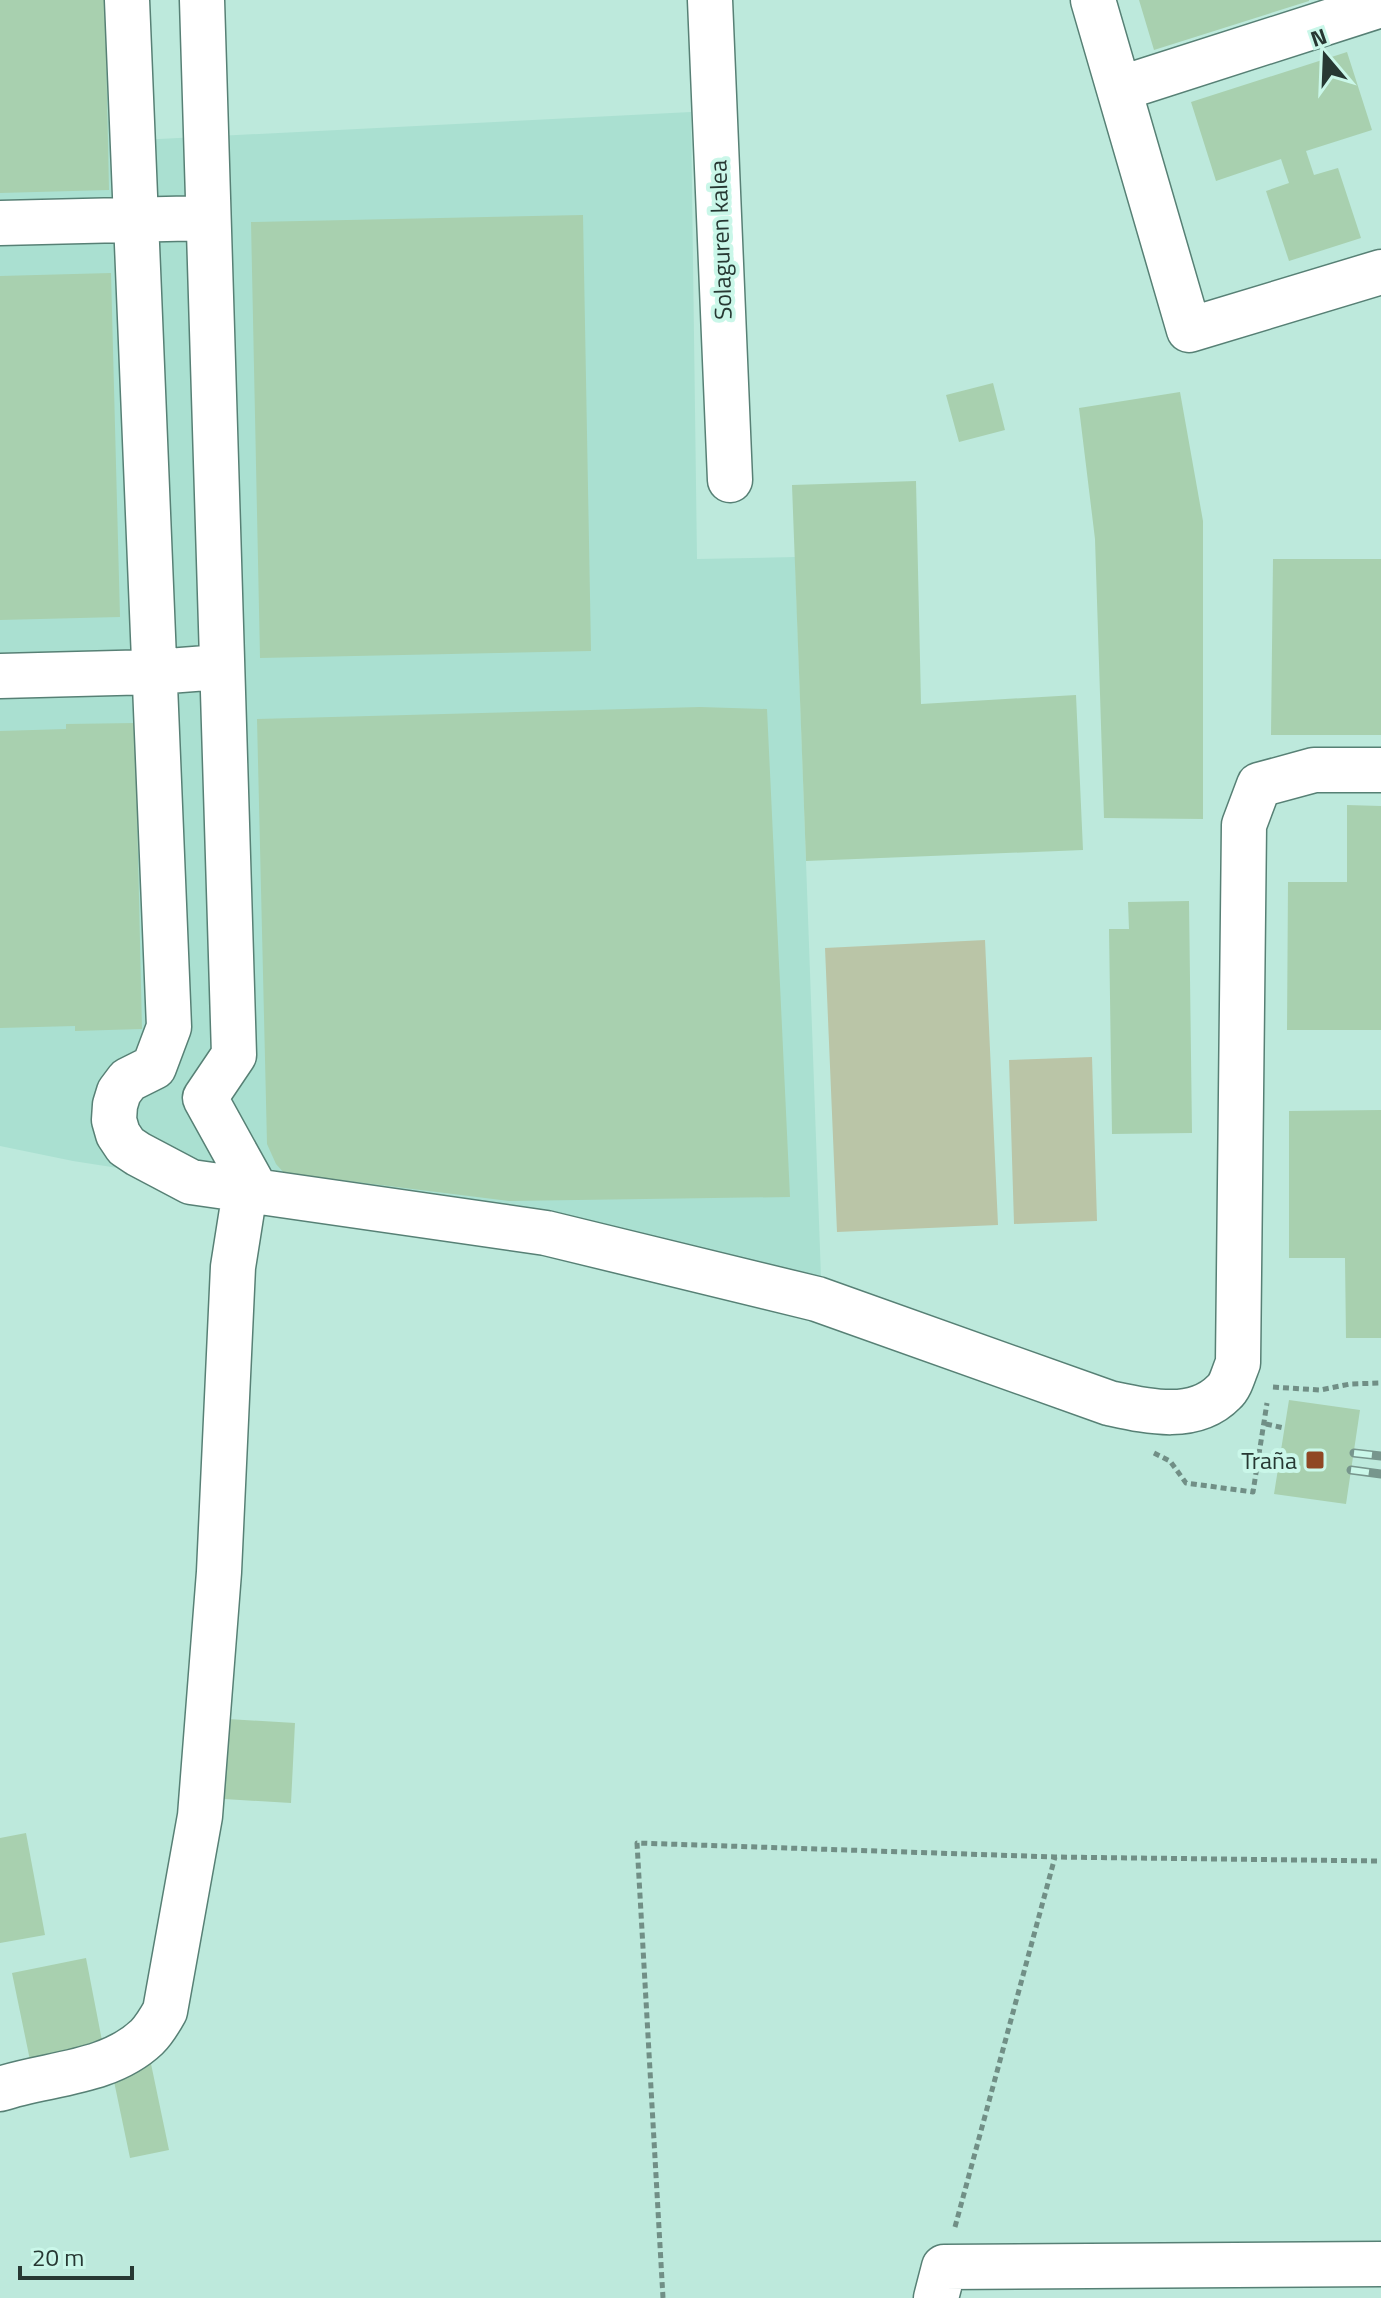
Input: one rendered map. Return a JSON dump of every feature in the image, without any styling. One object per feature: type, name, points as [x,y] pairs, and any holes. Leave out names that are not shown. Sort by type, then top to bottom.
[{"type":"street","points":[[127,0],[169,1027],[154,1067]]},
{"type":"street","points":[[152,1160],[179,1157],[191,1149],[206,1126],[205,1098],[234,1055],[202,0]]},
{"type":"street","points":[[1093,0],[1189,330],[1381,272]]},
{"type":"street","name":"Solaguren kalea","points":[[721,4],[730,480]]},
{"type":"street","points":[[1119,89],[1381,5]]},
{"type":"street","points":[[0,223],[208,218]]},
{"type":"street","points":[[0,676],[220,667]]},
{"type":"street","points":[[0,2089],[27,2080],[86,2069],[127,2053],[149,2035],[165,2011],[200,1816],[219,1572],[233,1267],[251,1192],[197,1084],[185,1074],[170,1068],[154,1067],[128,1080],[119,1092],[115,1105],[114,1120],[118,1134],[126,1146],[138,1154],[191,1182],[251,1192],[546,1233],[817,1299],[1109,1403],[1155,1413],[1199,1409],[1226,1391],[1238,1363],[1244,825],[1259,785],[1314,770],[1381,770]]},
{"type":"street","points":[[940,2282],[1381,2264]]},
{"type":"path","points":[[1268,1387],[1320,1390],[1350,1384],[1381,1383]]},
{"type":"path","points":[[1266,1424],[1284,1428]]},
{"type":"path","points":[[663,2298],[637,1843],[1055,1857],[1381,1861]]},
{"type":"path","points":[[940,2282],[1055,1857]]},
{"type":"shaded area","points":[[0,0],[116,0],[120,141],[691,112],[697,559],[795,557],[821,1277],[73,1161],[0,1146]]},
{"type":"shaded area","points":[[985,940],[998,1225],[837,1232],[825,948]]},
{"type":"shaded area","points":[[1092,1057],[1097,1221],[1014,1224],[1009,1060]]},
{"type":"building","points":[[0,0],[105,0],[109,190],[0,193]]},
{"type":"building","points":[[1139,0],[1309,0],[1309,1],[1154,50]]},
{"type":"building","points":[[1347,52],[1372,130],[1306,151],[1314,175],[1338,168],[1361,238],[1289,261],[1266,191],[1289,183],[1281,159],[1216,181],[1191,102]]},
{"type":"building","points":[[583,215],[591,651],[260,658],[251,222]]},
{"type":"building","points":[[111,273],[120,617],[0,620],[0,276]]},
{"type":"building","points":[[993,383],[1005,430],[959,442],[946,395]]},
{"type":"building","points":[[1180,392],[1203,521],[1203,819],[1104,818],[1095,539],[1079,408]]},
{"type":"building","points":[[916,481],[921,704],[1076,695],[1083,850],[806,861],[792,485]]},
{"type":"building","points":[[1273,559],[1381,559],[1381,735],[1271,735]]},
{"type":"building","points":[[700,707],[767,709],[790,1197],[509,1201],[284,1173],[267,1144],[257,719]]},
{"type":"building","points":[[135,723],[142,1029],[75,1031],[75,1026],[0,1028],[0,731],[66,729],[66,724]]},
{"type":"building","points":[[1347,805],[1381,806],[1381,1030],[1287,1030],[1288,882],[1347,882]]},
{"type":"building","points":[[1189,901],[1192,1133],[1112,1134],[1109,929],[1129,929],[1128,902]]},
{"type":"building","points":[[1381,1110],[1381,1338],[1346,1338],[1345,1258],[1289,1258],[1289,1111]]},
{"type":"building","points":[[1289,1400],[1360,1410],[1346,1504],[1274,1494]]},
{"type":"building","points":[[228,1719],[295,1723],[291,1803],[224,1799]]},
{"type":"building","points":[[26,1833],[45,1935],[0,1943],[0,1838]]},
{"type":"building","points":[[86,1958],[104,2051],[31,2065],[12,1973]]},
{"type":"building","points":[[150,2059],[169,2150],[130,2158],[111,2067]]},
{"type":"railway","points":[[1354,1453],[1381,1456]]},
{"type":"railway","points":[[1351,1470],[1381,1474]]},
{"type":"place","name":"Traña","points":[[1315,1460]]}]
